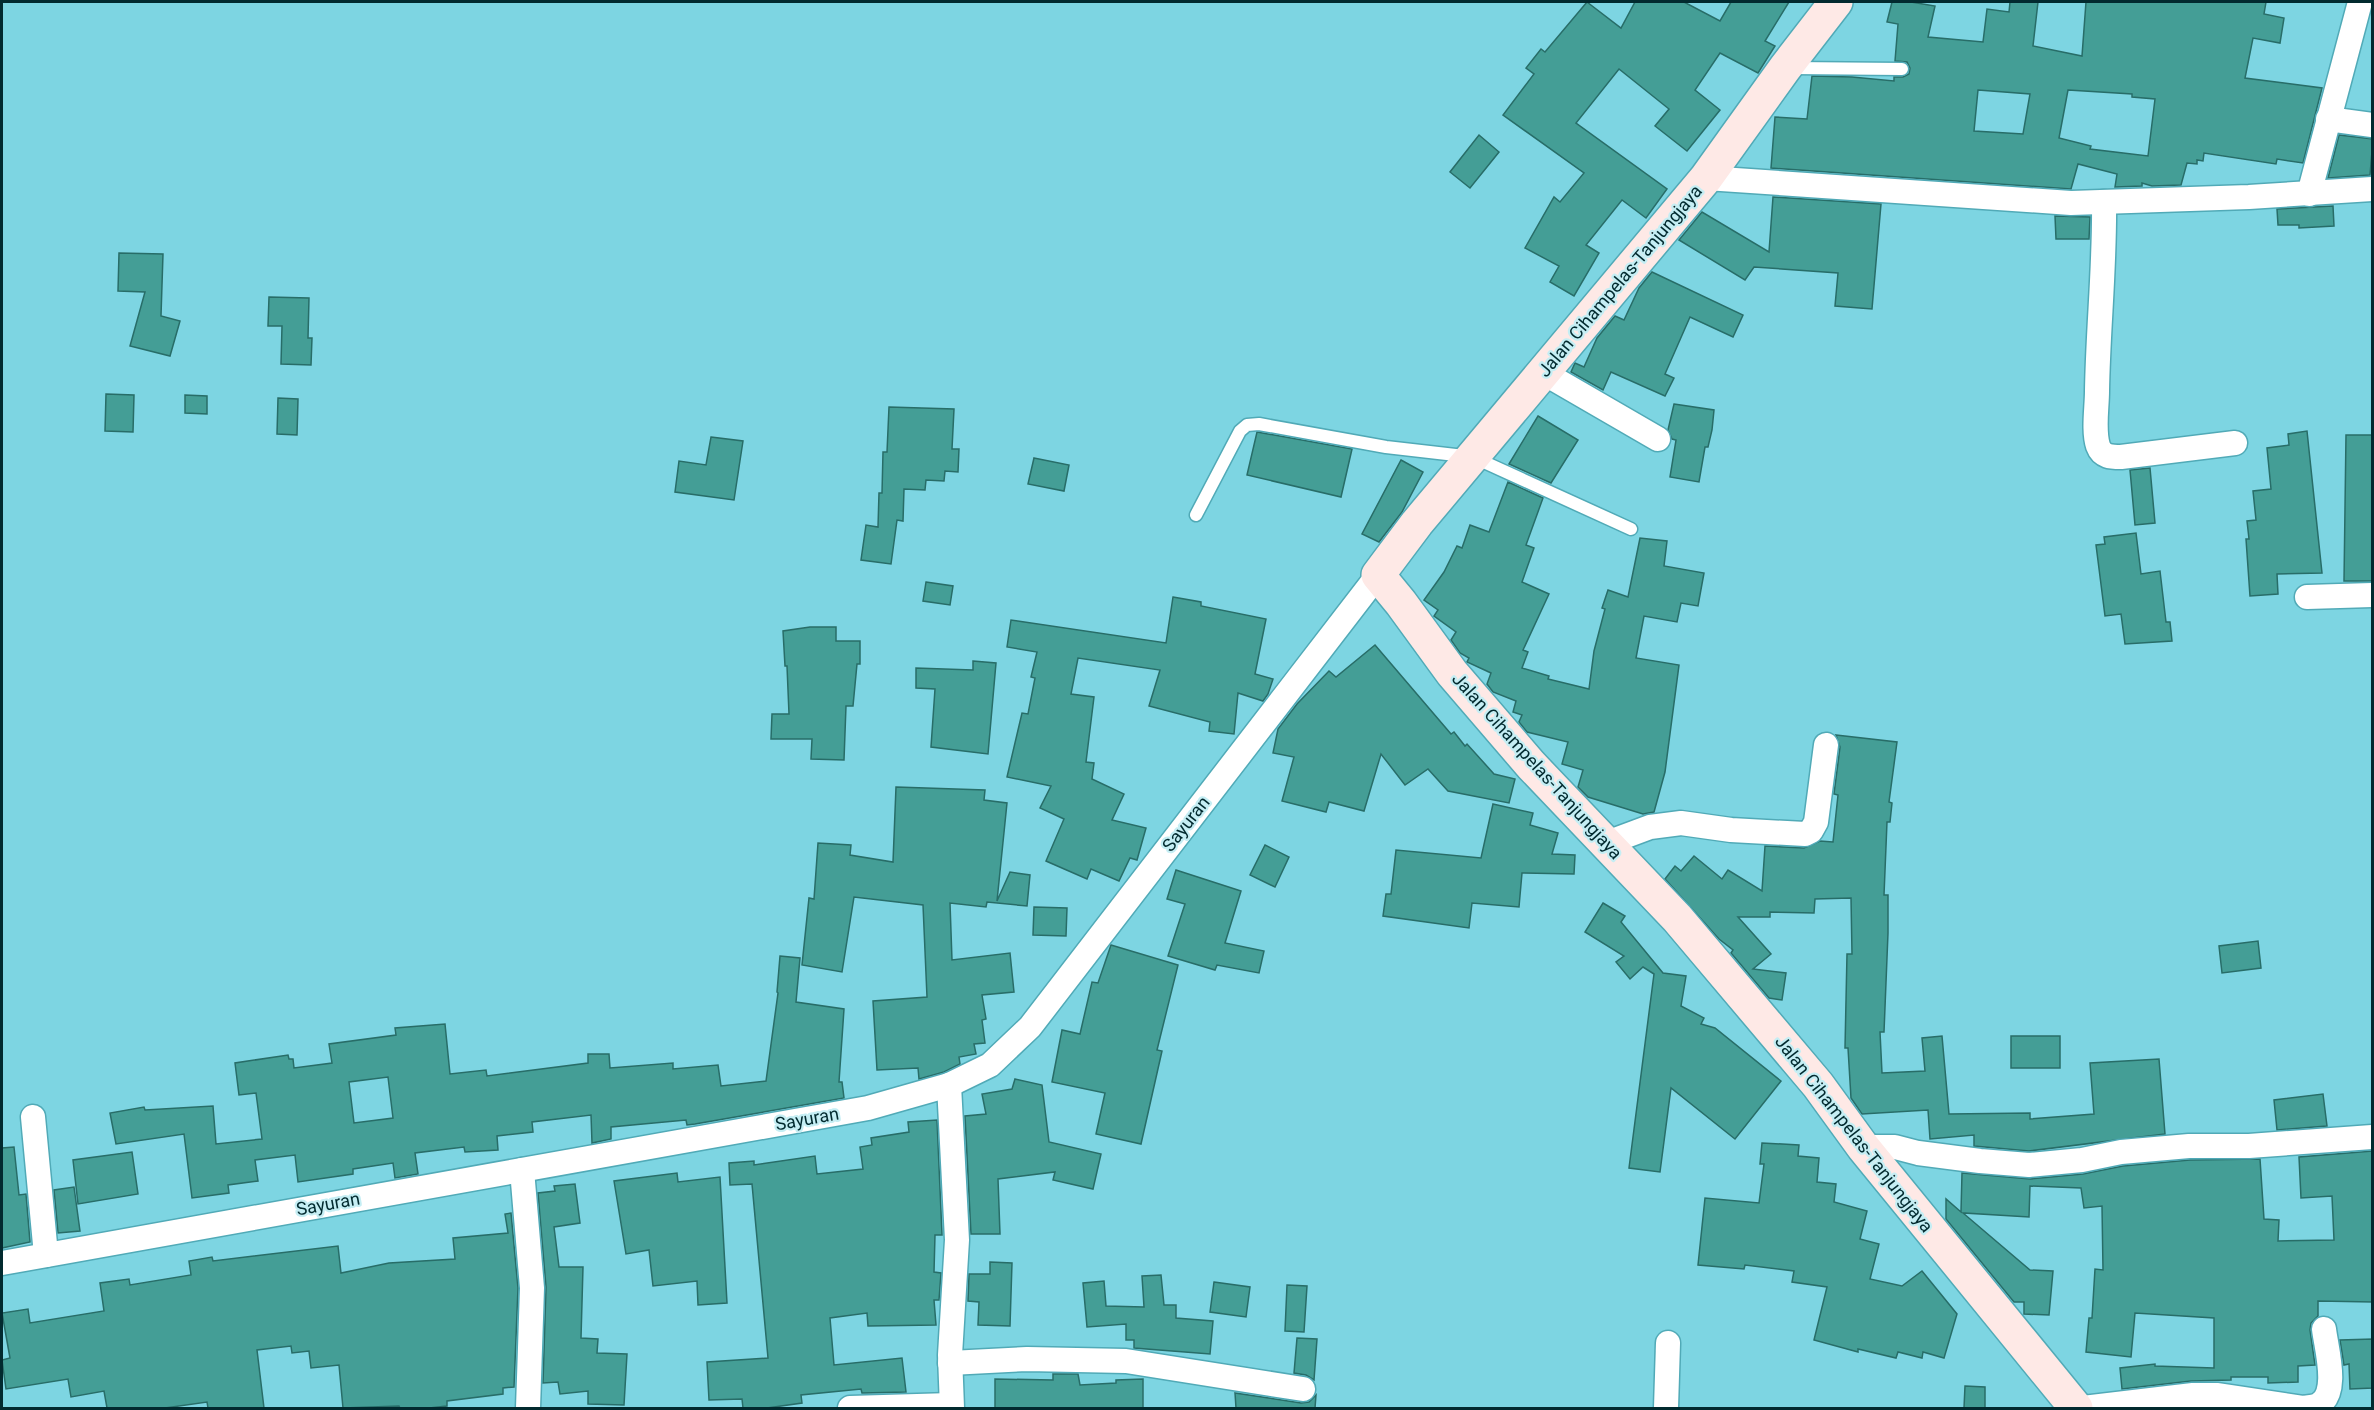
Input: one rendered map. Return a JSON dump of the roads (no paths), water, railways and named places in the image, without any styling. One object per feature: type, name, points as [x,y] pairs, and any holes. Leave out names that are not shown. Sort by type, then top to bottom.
[{"type":"main road","name":"Jalan Cihampelas-Tanjungjaya","points":[[1836,2],[1785,68],[1706,178],[1417,523],[1378,575],[1452,673],[1531,765],[1677,918],[1818,1085],[1863,1147],[2076,1408]]},
{"type":"street","points":[[2309,194],[2360,2]]},
{"type":"street","points":[[2328,119],[2373,125]]},
{"type":"street","points":[[1706,178],[2042,202],[2104,202],[2309,194],[2373,189]]},
{"type":"street","points":[[2104,202],[2105,240],[2098,357],[2097,432],[2101,453],[2106,456],[2121,457],[2235,442]]},
{"type":"street","points":[[1544,374],[1658,439]]},
{"type":"street","name":"Sayuran","points":[[2,1263],[868,1108],[949,1085],[990,1065],[1030,1027],[1378,575]]},
{"type":"street","points":[[2307,597],[2373,595]]},
{"type":"street","points":[[1607,843],[1650,827],[1681,823],[1731,830],[1805,834],[1811,831],[1816,822],[1826,745]]},
{"type":"street","points":[[850,1408],[951,1407],[950,1363],[957,1240],[949,1085]]},
{"type":"street","points":[[33,1117],[46,1255]]},
{"type":"street","points":[[1863,1147],[1895,1147],[1918,1153],[2030,1165],[2082,1160],[2121,1152],[2189,1146],[2249,1146],[2373,1137]]},
{"type":"street","points":[[522,1170],[532,1288],[528,1408]]},
{"type":"street","points":[[2083,1408],[2183,1396],[2218,1395],[2286,1403],[2304,1408],[2318,1405],[2325,1399],[2330,1389],[2331,1374],[2324,1329]]},
{"type":"street","points":[[1666,1408],[1668,1343]]},
{"type":"street","points":[[950,1363],[1027,1359],[1126,1361],[1303,1389]]},
{"type":"lane","points":[[1785,68],[1902,69]]},
{"type":"lane","points":[[1196,515],[1240,431],[1247,425],[1259,424],[1386,447],[1473,457],[1631,529]]}]
